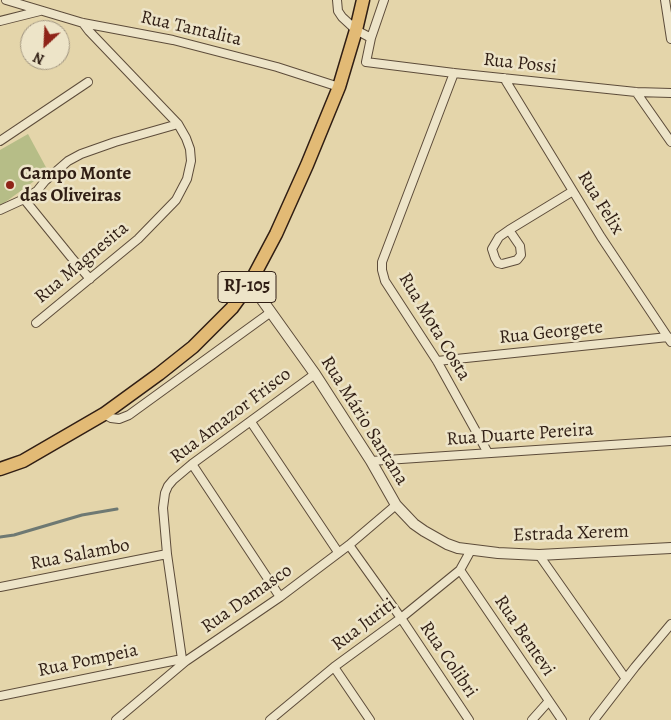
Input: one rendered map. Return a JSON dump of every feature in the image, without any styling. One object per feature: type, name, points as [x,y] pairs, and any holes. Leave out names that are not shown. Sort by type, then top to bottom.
[{"type":"main road","name":"RJ-105","points":[[0,469],[23,461],[104,414],[193,347],[232,308],[250,283],[276,234],[340,87],[363,0]]},
{"type":"street","name":"Rua Tantalita","points":[[6,0],[84,23],[173,40],[278,67],[340,87]]},
{"type":"street","points":[[337,0],[338,11],[342,17],[356,30],[371,38]]},
{"type":"street","points":[[352,46],[369,50],[371,38],[384,0]]},
{"type":"street","points":[[665,0],[671,39]]},
{"type":"street","points":[[0,21],[42,10]]},
{"type":"street","name":"Rua Magnesita","points":[[36,324],[138,238],[176,200],[187,179],[191,161],[186,138],[178,124],[84,23]]},
{"type":"street","name":"Rua Possi","points":[[369,50],[366,62],[636,92],[671,93]]},
{"type":"street","name":"Rua Mota Costa","points":[[454,73],[382,262],[385,281],[437,360],[488,453]]},
{"type":"street","name":"Rua Felix","points":[[504,78],[601,237],[669,340]]},
{"type":"street","points":[[0,141],[88,82]]},
{"type":"street","points":[[636,92],[671,138]]},
{"type":"street","points":[[0,210],[37,191],[45,181],[68,161],[81,154],[178,124]]},
{"type":"street","points":[[509,230],[520,246],[521,255],[517,260],[502,264],[498,263],[494,258],[492,249],[499,237],[509,230],[573,191]]},
{"type":"street","points":[[24,199],[90,279]]},
{"type":"street","name":"Rua Mário Santana","points":[[250,283],[315,374],[371,461],[396,505],[414,524],[429,535],[447,544],[471,550]]},
{"type":"street","points":[[104,414],[119,419],[129,415],[271,312]]},
{"type":"street","name":"Rua Georgete","points":[[437,360],[669,340]]},
{"type":"street","name":"Rua Amazor Frisco","points":[[184,660],[167,554],[163,508],[168,486],[192,464],[315,374]]},
{"type":"street","points":[[251,422],[338,552]]},
{"type":"street","name":"Rua Duarte Pereira","points":[[371,461],[671,441]]},
{"type":"street","points":[[192,464],[280,597]]},
{"type":"street","name":"Rua Damasco","points":[[116,720],[184,660],[280,597],[349,545],[396,505]]},
{"type":"street","name":"Rua Colibri","points":[[349,545],[401,618],[469,720]]},
{"type":"street","name":"Estrada Xerem","points":[[471,550],[498,554],[539,555],[671,548]]},
{"type":"street","name":"Rua Juriti","points":[[272,719],[334,667],[401,618],[460,570],[471,550]]},
{"type":"street","name":"Rua Salambo","points":[[0,587],[167,554]]},
{"type":"street","points":[[539,555],[626,679]]},
{"type":"street","name":"Rua Bentevi","points":[[460,570],[562,720]]},
{"type":"street","points":[[594,720],[671,624]]},
{"type":"street","name":"Rua Pompeia","points":[[0,696],[184,660]]},
{"type":"street","points":[[334,667],[370,720]]},
{"type":"street","points":[[532,720],[549,701]]},
{"type":"green space","name":"Campo Monte das Oliveiras","points":[[28,134],[48,171],[0,206],[0,150]]},
{"type":"waterway","points":[[0,537],[14,535],[82,515],[117,509]]},
{"type":"place","name":"Campo Monte das Oliveiras","points":[[10,185]]}]
